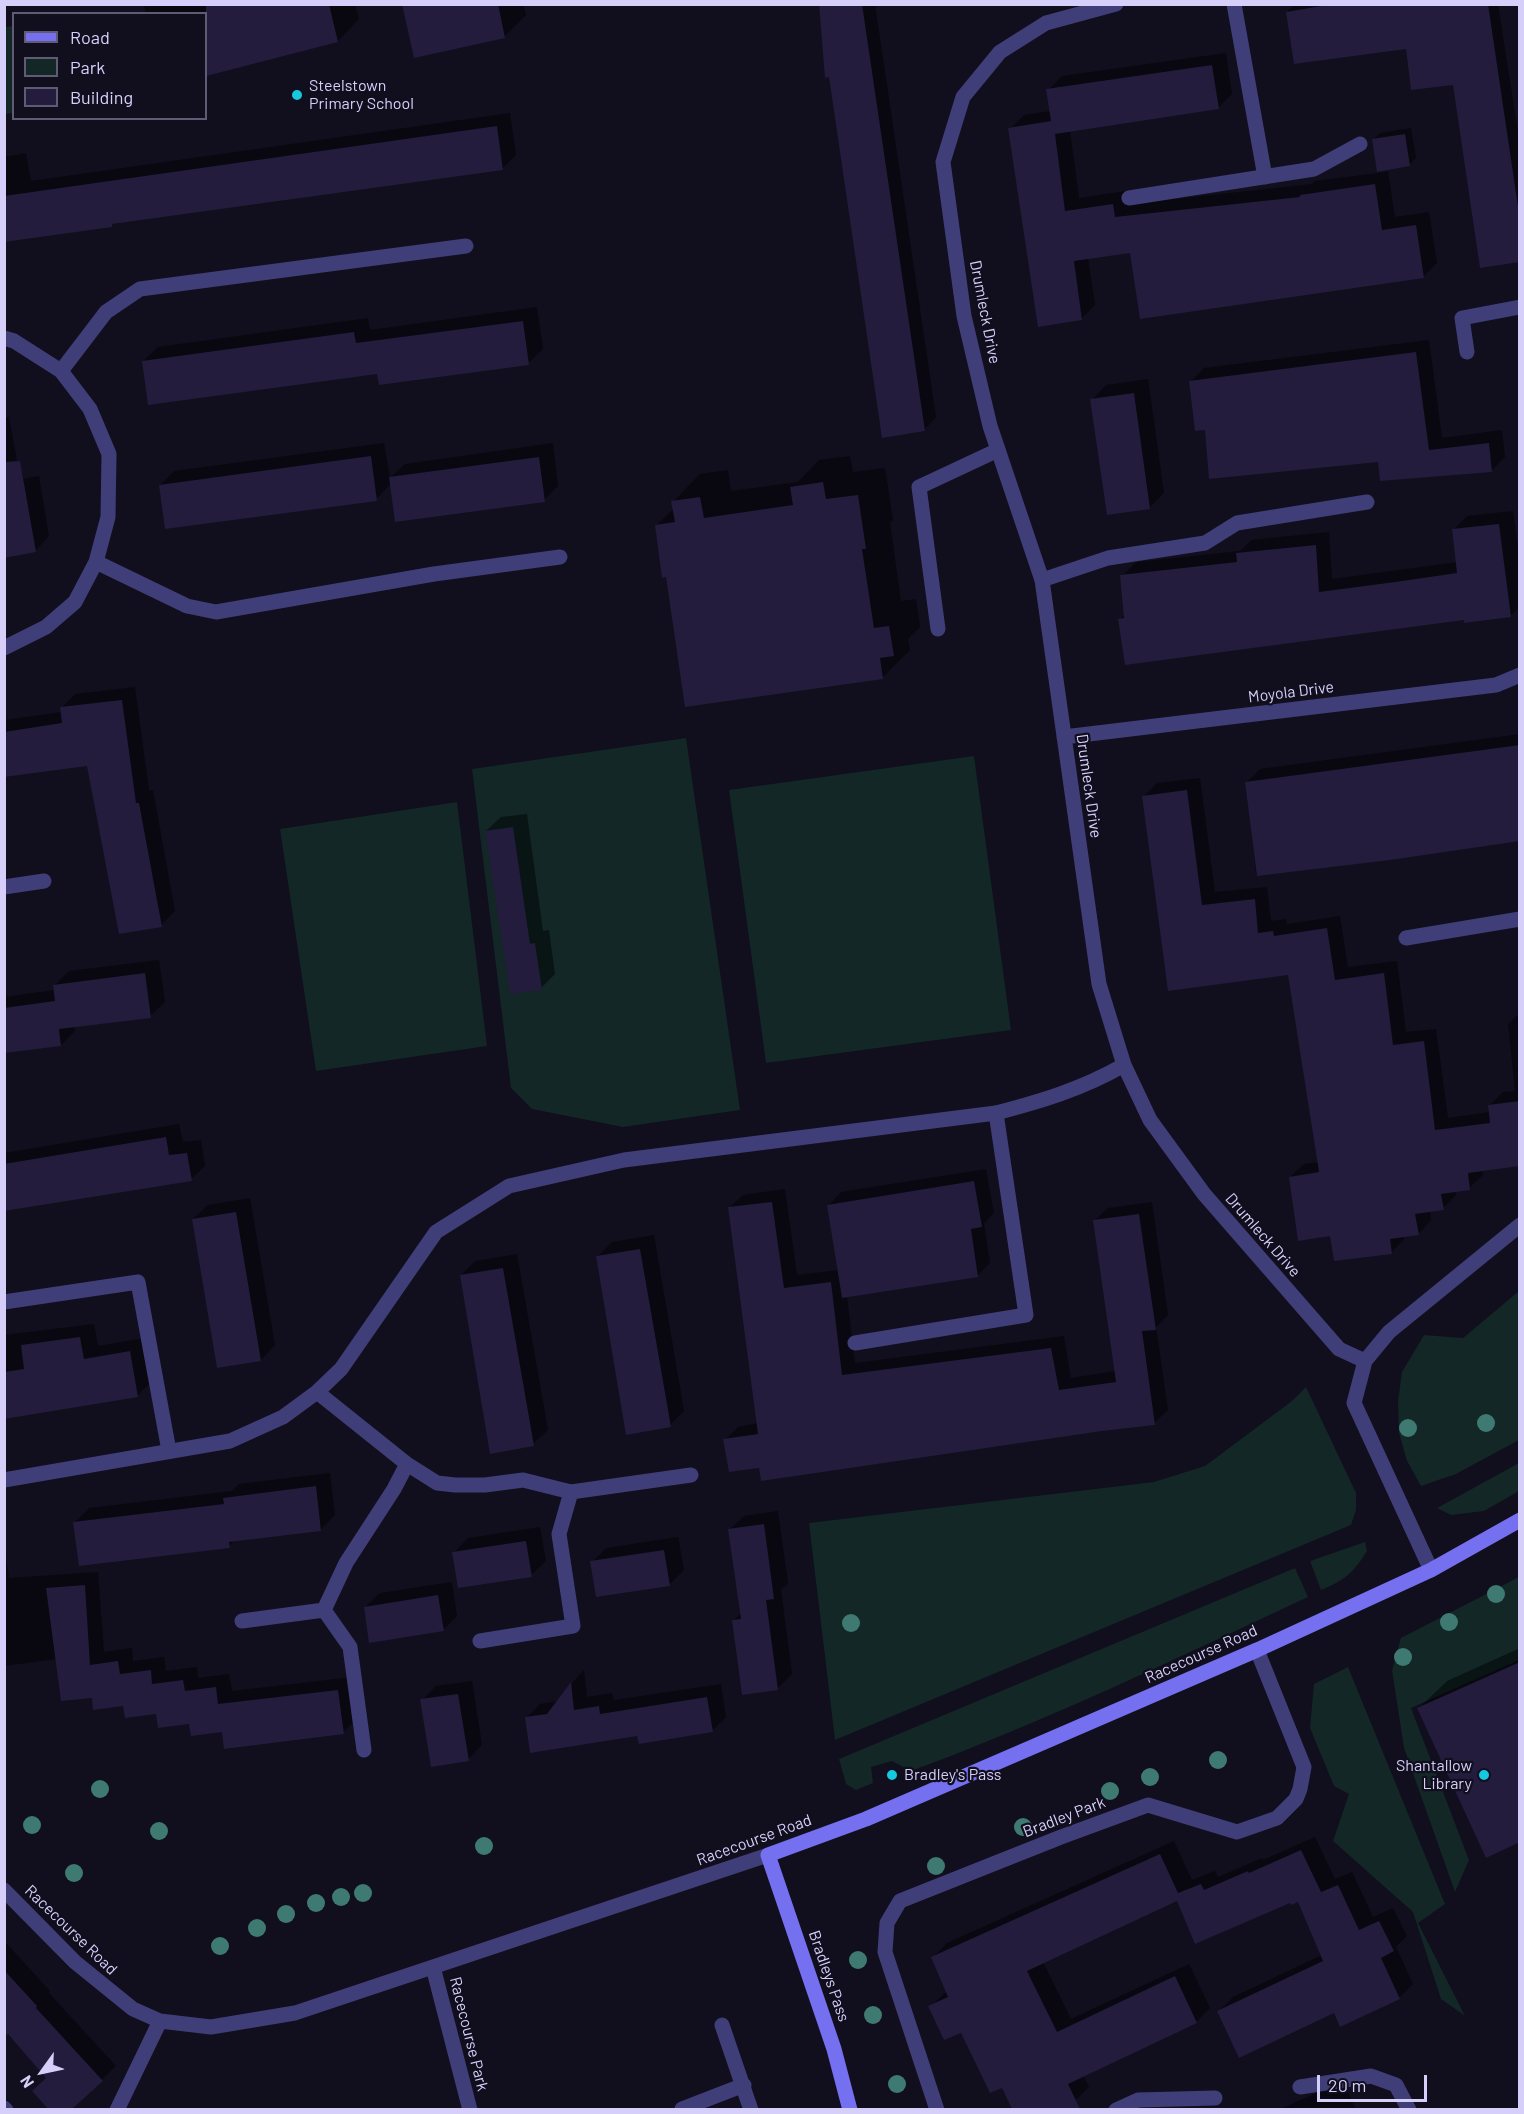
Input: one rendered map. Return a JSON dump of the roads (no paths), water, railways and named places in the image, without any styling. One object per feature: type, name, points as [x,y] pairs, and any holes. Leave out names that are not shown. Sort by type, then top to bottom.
[{"type":"main road","name":"Racecourse Road","points":[[768,1855],[866,1819],[1257,1650],[1431,1570],[1520,1520]]},
{"type":"main road","name":"Bradleys Pass","points":[[768,1855],[834,2049],[850,2109]]},
{"type":"street","name":"Drumleck Drive","points":[[1116,4],[1046,23],[1000,52],[963,97],[943,162],[964,316],[990,426],[1042,580],[1099,984],[1124,1065],[1150,1120],[1204,1194],[1339,1348],[1365,1361]]},
{"type":"street","points":[[1234,4],[1265,177]]},
{"type":"street","points":[[1129,198],[1314,169],[1360,144]]},
{"type":"street","points":[[61,371],[106,312],[140,289],[466,246]]},
{"type":"street","points":[[1467,352],[1462,318],[1520,307]]},
{"type":"street","points":[[4,338],[15,341],[61,371],[90,409],[109,454],[108,518],[96,562],[75,602],[46,627],[4,648]]},
{"type":"street","points":[[939,628],[919,487],[998,450]]},
{"type":"street","points":[[1042,580],[1108,558],[1205,543],[1236,523],[1367,502]]},
{"type":"street","points":[[96,562],[187,606],[216,612],[434,574],[560,557]]},
{"type":"street","name":"Moyola Drive","points":[[1064,737],[1497,685],[1520,675]]},
{"type":"street","points":[[4,887],[44,881]]},
{"type":"street","points":[[1406,938],[1520,919]]},
{"type":"street","points":[[4,1480],[230,1441],[283,1416],[317,1392],[340,1369],[436,1232],[509,1186],[624,1160],[996,1113],[1054,1098],[1098,1080],[1124,1065]]},
{"type":"street","points":[[855,1343],[1026,1315],[996,1113]]},
{"type":"street","points":[[1431,1570],[1354,1403],[1365,1361],[1389,1332],[1520,1225]]},
{"type":"street","points":[[4,1302],[138,1282],[170,1451]]},
{"type":"street","points":[[317,1392],[407,1464],[437,1483],[485,1485],[523,1480],[571,1492],[691,1475]]},
{"type":"street","points":[[324,1610],[346,1563],[394,1489],[407,1464]]},
{"type":"street","points":[[480,1641],[573,1626],[559,1534],[571,1492]]},
{"type":"street","points":[[242,1621],[324,1610]]},
{"type":"street","points":[[324,1610],[350,1647],[364,1750]]},
{"type":"street","name":"Bradley Park","points":[[938,2109],[885,1952],[887,1923],[900,1901],[1060,1837],[1148,1805],[1237,1832],[1277,1818],[1296,1799],[1304,1767],[1257,1650]]},
{"type":"street","name":"Racecourse Road","points":[[4,1890],[93,1978],[133,2009],[160,2021],[211,2027],[296,2013],[768,1855]]},
{"type":"street","name":"Racecourse Park","points":[[433,1967],[470,2109]]},
{"type":"street","points":[[117,2109],[160,2021]]},
{"type":"street","points":[[722,2025],[751,2109]]},
{"type":"street","points":[[1300,2087],[1371,2076],[1396,2085],[1409,2109]]},
{"type":"street","points":[[682,2109],[744,2085]]},
{"type":"street","points":[[1116,2109],[1138,2100],[1215,2098]]},
{"type":"place","name":"Steelstown Primary School","points":[[297,95]]},
{"type":"place","name":"Bradley's Pass","points":[[892,1775]]},
{"type":"place","name":"Shantallow Library","points":[[1484,1775]]}]
